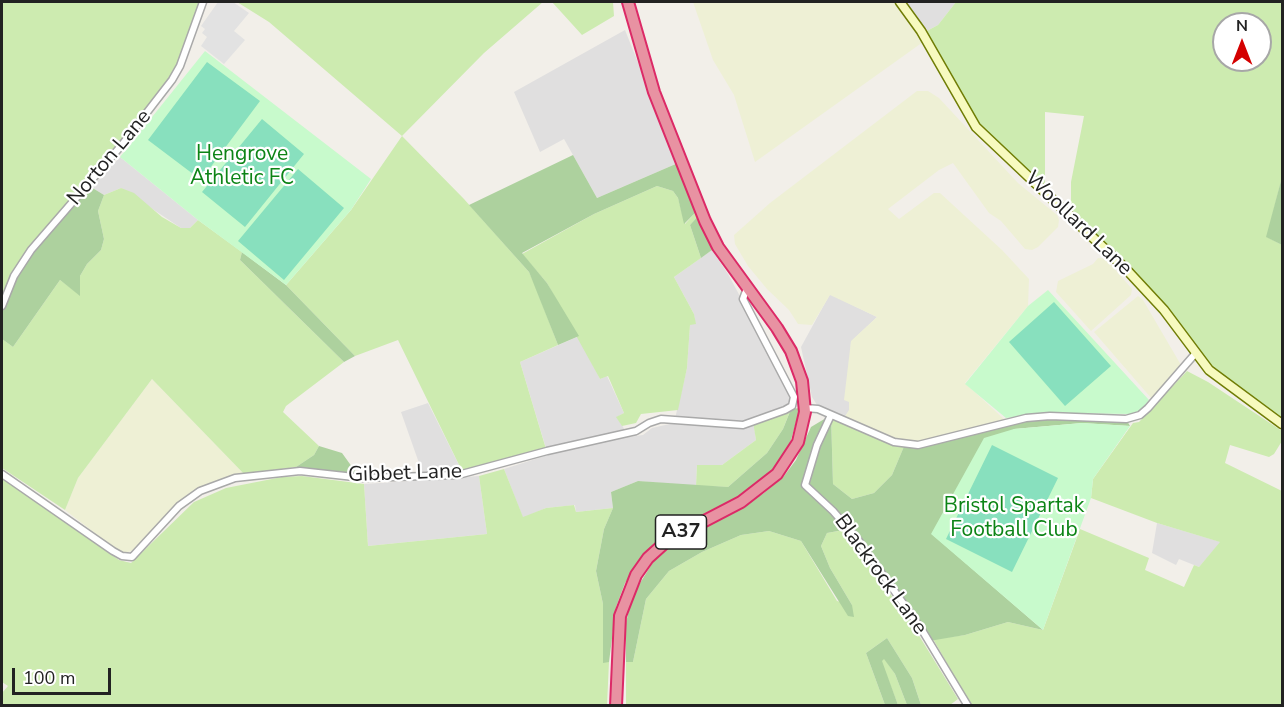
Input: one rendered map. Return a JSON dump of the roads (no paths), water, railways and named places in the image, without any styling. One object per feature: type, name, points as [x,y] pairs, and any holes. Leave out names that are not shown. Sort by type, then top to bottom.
[{"type":"highway","name":"A37","points":[[616,705],[620,616],[636,575],[648,558],[668,540],[741,502],[777,474],[798,442],[805,408],[802,381],[791,351],[718,247],[702,215],[654,92],[628,2]]},
{"type":"street","name":"Norton Lane","points":[[2,306],[14,276],[31,250],[122,146],[172,80],[180,66],[203,2]]},
{"type":"street","name":"Woollard Lane","points":[[900,2],[921,31],[976,127],[1125,268],[1164,310],[1209,370],[1282,424]]},
{"type":"street","name":"Gibbet Lane","points":[[2,474],[113,551],[122,556],[132,557],[179,506],[200,491],[235,478],[300,471],[363,478],[458,475],[636,431],[648,423],[661,419],[743,425],[785,410],[792,406],[794,397],[743,299],[747,288]]},
{"type":"street","points":[[805,408],[818,409],[894,442],[918,445],[1026,417],[1092,416],[1126,419],[1140,415],[1148,408],[1195,354]]},
{"type":"street","name":"Blackrock Lane","points":[[831,415],[817,445],[806,485],[859,541],[922,630],[968,705]]},
{"type":"park label","name":"Hengrove Athletic FC","points":[[242,167]]},
{"type":"park label","name":"Bristol Spartak Football Club","points":[[1014,519]]}]
